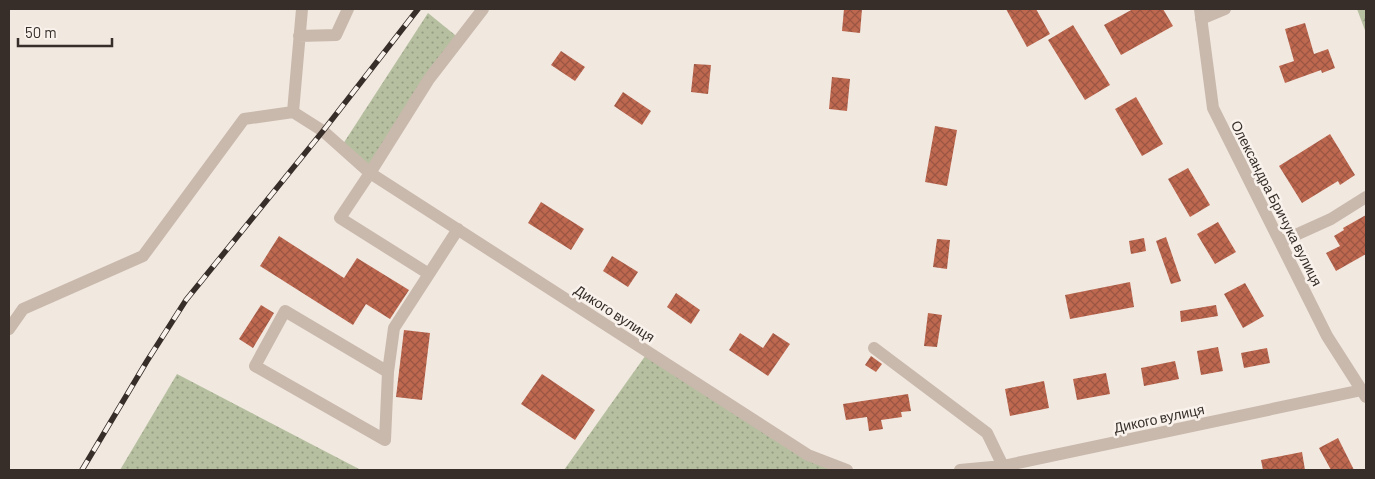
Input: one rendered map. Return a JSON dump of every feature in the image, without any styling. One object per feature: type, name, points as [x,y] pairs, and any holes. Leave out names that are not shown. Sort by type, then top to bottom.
[{"type":"street","points":[[9,329],[24,309],[143,256],[244,119],[294,112],[302,9]]},
{"type":"street","points":[[299,36],[336,35],[348,9]]},
{"type":"street","points":[[428,274],[340,218],[429,79],[483,9]]},
{"type":"street","points":[[1200,14],[1226,9]]},
{"type":"street","name":"Олександра Бричука вулиця","points":[[1200,14],[1213,108],[1327,336],[1364,394]]},
{"type":"street","name":"Дикого вулиця","points":[[294,112],[323,131],[370,173],[808,455],[847,470]]},
{"type":"street","points":[[1280,242],[1331,219],[1366,197]]},
{"type":"street","points":[[388,372],[285,311],[255,366],[385,440],[388,372],[394,328],[458,229]]},
{"type":"street","points":[[874,348],[987,433],[1003,468]]},
{"type":"street","name":"Дикого вулиця","points":[[960,470],[1003,468],[1364,394]]},
{"type":"green space","points":[[1357,9],[1366,9],[1366,33]]},
{"type":"green space","points":[[428,13],[460,39],[370,173],[341,147]]},
{"type":"green space","points":[[648,352],[808,455],[847,470],[564,470]]},
{"type":"green space","points":[[177,374],[361,470],[120,470]]},
{"type":"building","points":[[844,9],[862,9],[860,33],[842,31]]},
{"type":"building","points":[[1006,9],[1036,9],[1050,34],[1027,47]]},
{"type":"building","points":[[1133,9],[1163,9],[1173,26],[1121,55],[1104,25]]},
{"type":"building","points":[[1305,23],[1314,54],[1328,49],[1335,68],[1322,73],[1321,70],[1285,83],[1279,66],[1294,61],[1285,29]]},
{"type":"building","points":[[1073,25],[1110,85],[1085,100],[1048,40]]},
{"type":"building","points":[[561,51],[585,67],[575,81],[551,65]]},
{"type":"building","points":[[694,64],[711,65],[708,94],[691,92]]},
{"type":"building","points":[[832,77],[850,79],[847,111],[829,109]]},
{"type":"building","points":[[623,92],[651,111],[642,125],[614,106]]},
{"type":"building","points":[[1136,97],[1163,144],[1142,156],[1115,109]]},
{"type":"building","points":[[935,126],[957,130],[947,186],[925,182]]},
{"type":"building","points":[[1330,134],[1355,175],[1340,185],[1338,181],[1302,203],[1279,166]]},
{"type":"building","points":[[1188,168],[1210,205],[1190,217],[1168,179]]},
{"type":"building","points":[[541,202],[584,229],[571,250],[528,223]]},
{"type":"building","points":[[1366,215],[1366,254],[1336,271],[1326,253],[1340,246],[1334,236],[1344,230],[1343,228]]},
{"type":"building","points":[[1218,222],[1236,252],[1215,264],[1197,234]]},
{"type":"building","points":[[279,236],[344,278],[357,258],[409,290],[390,319],[366,304],[353,325],[260,266]]},
{"type":"building","points":[[1166,237],[1181,281],[1171,284],[1156,241]]},
{"type":"building","points":[[1144,238],[1146,251],[1131,254],[1129,241]]},
{"type":"building","points":[[937,239],[950,240],[947,269],[933,267]]},
{"type":"building","points":[[612,256],[638,272],[628,287],[603,271]]},
{"type":"building","points":[[1130,282],[1134,307],[1070,319],[1065,295]]},
{"type":"building","points":[[1245,283],[1264,316],[1243,328],[1224,294]]},
{"type":"building","points":[[676,293],[700,310],[691,324],[667,307]]},
{"type":"building","points":[[261,305],[274,313],[253,348],[239,339]]},
{"type":"building","points":[[1216,305],[1218,316],[1181,322],[1180,311]]},
{"type":"building","points":[[928,313],[942,315],[937,347],[924,346]]},
{"type":"building","points":[[404,330],[430,333],[422,400],[396,397]]},
{"type":"building","points":[[740,333],[763,348],[773,333],[790,344],[768,376],[729,350]]},
{"type":"building","points":[[1218,347],[1223,371],[1201,375],[1197,351]]},
{"type":"building","points":[[1267,348],[1270,363],[1244,368],[1241,353]]},
{"type":"building","points":[[871,356],[882,364],[876,372],[865,365]]},
{"type":"building","points":[[1175,361],[1179,379],[1144,386],[1141,368]]},
{"type":"building","points":[[1106,373],[1110,394],[1077,400],[1073,379]]},
{"type":"building","points":[[542,374],[595,410],[575,440],[521,404]]},
{"type":"building","points":[[1044,381],[1049,408],[1010,416],[1005,389]]},
{"type":"building","points":[[908,394],[911,411],[901,412],[902,417],[881,420],[883,429],[869,431],[867,417],[846,420],[843,404]]},
{"type":"building","points":[[1338,438],[1354,470],[1331,470],[1319,448]]},
{"type":"building","points":[[1302,452],[1305,470],[1263,470],[1261,460]]},
{"type":"railway","points":[[82,470],[186,300],[323,131],[418,9]]}]
